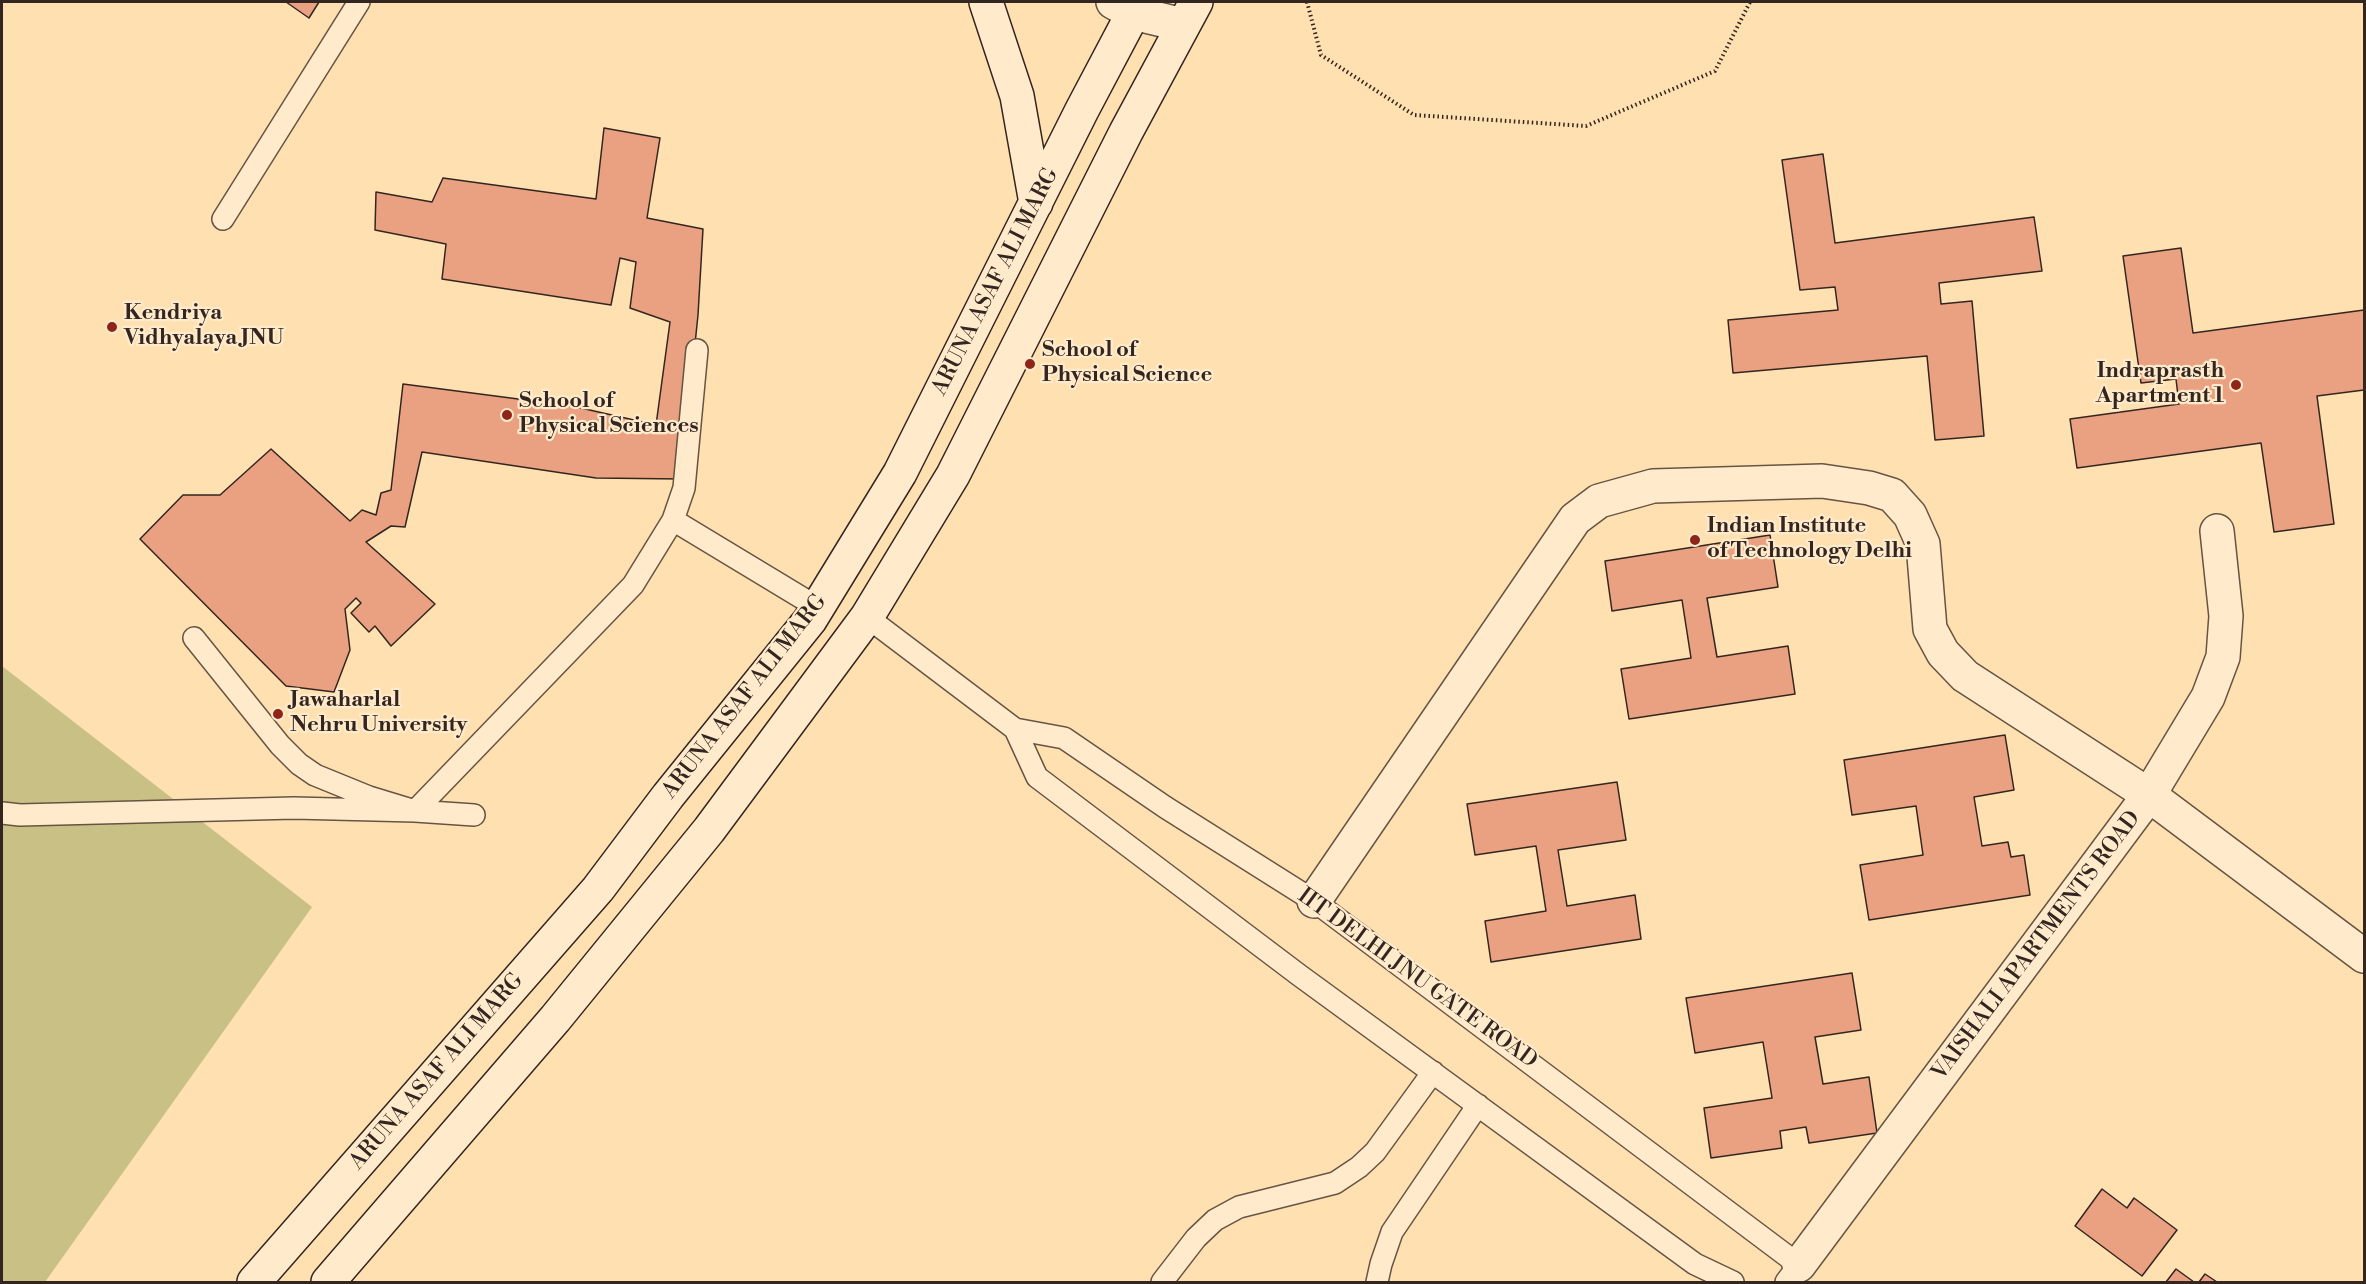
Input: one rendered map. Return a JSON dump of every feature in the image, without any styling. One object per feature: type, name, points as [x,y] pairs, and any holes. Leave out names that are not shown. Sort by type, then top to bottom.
[{"type":"main road","points":[[986,2],[1017,96],[1036,202]]},
{"type":"main road","points":[[328,1282],[555,1019],[702,839],[867,617],[953,475],[1126,132],[1190,14],[1135,4]]},
{"type":"main road","name":"ARUNA ASAF ALI MARG","points":[[254,1282],[598,889],[668,796],[810,620],[900,473],[1135,4]]},
{"type":"main road","points":[[1314,901],[1575,519],[1599,501],[1653,486],[1822,481],[1869,488],[1892,495],[1910,515],[1923,544],[1930,629],[1943,653],[1965,676],[2149,795],[2208,697],[2223,657],[2226,616],[2217,531]]},
{"type":"main road","name":"VAISHALI APARTMENTS ROAD","points":[[1791,1278],[2149,795],[2364,956]]},
{"type":"lane","points":[[223,219],[359,2]]},
{"type":"lane","points":[[415,811],[633,585],[673,520],[684,488],[697,350]]},
{"type":"lane","points":[[673,520],[817,607]]},
{"type":"lane","name":"IIT DELHI JNU GATE ROAD","points":[[867,617],[1015,729],[1064,738],[1165,807],[1314,901],[1791,1278]]},
{"type":"lane","points":[[194,638],[280,746],[299,764],[315,775],[369,797],[415,811]]},
{"type":"lane","name":"IIT DELHI JNU GATE ROAD","points":[[1015,729],[1037,777],[1299,975],[1695,1264],[1733,1282]]},
{"type":"lane","points":[[2,813],[20,815],[294,808],[474,815]]},
{"type":"lane","points":[[1162,1282],[1196,1238],[1215,1220],[1239,1208],[1335,1183],[1359,1167],[1375,1152],[1433,1072]]},
{"type":"lane","points":[[1377,1282],[1392,1232],[1478,1105]]},
{"type":"path","points":[[1307,2],[1321,55],[1414,115],[1586,126],[1715,71],[1750,2]]},
{"type":"shaded area","points":[[2,666],[312,907],[45,1282],[2,1282]]},
{"type":"building","points":[[286,2],[319,2],[309,18]]},
{"type":"building","name":"School of Physical Sciences","points":[[604,128],[660,138],[647,218],[703,229],[698,315],[681,479],[596,478],[422,452],[405,527],[391,526],[366,542],[435,604],[391,646],[375,626],[369,632],[351,613],[361,603],[356,598],[345,609],[350,650],[334,692],[286,686],[140,539],[183,495],[220,495],[271,449],[350,521],[362,510],[376,515],[381,493],[391,490],[403,384],[572,406],[656,425],[670,322],[630,308],[636,262],[620,258],[611,305],[442,279],[446,244],[375,230],[376,192],[432,202],[443,178],[596,199]]},
{"type":"building","points":[[1823,154],[1835,243],[2034,217],[2042,271],[1939,283],[1941,304],[1972,301],[1984,436],[1935,440],[1927,356],[1733,373],[1728,320],[1838,310],[1835,287],[1800,290],[1782,160]]},
{"type":"building","points":[[2181,248],[2193,333],[2364,310],[2364,390],[2317,396],[2334,524],[2274,532],[2261,443],[2077,468],[2070,419],[2179,404],[2176,379],[2141,383],[2123,256]]},
{"type":"building","points":[[1770,535],[1778,587],[1707,598],[1717,657],[1788,646],[1795,694],[1629,719],[1621,669],[1691,658],[1682,600],[1612,611],[1605,561]]},
{"type":"building","points":[[2005,735],[2014,790],[1974,797],[1982,846],[2008,842],[2011,857],[2024,855],[2030,895],[1869,920],[1860,865],[1923,855],[1916,806],[1852,815],[1844,760]]},
{"type":"building","points":[[1617,782],[1626,840],[1558,850],[1567,906],[1635,895],[1641,939],[1491,962],[1485,921],[1546,911],[1536,846],[1475,855],[1467,804]]},
{"type":"building","points":[[1852,973],[1861,1030],[1815,1037],[1823,1084],[1869,1077],[1877,1133],[1809,1143],[1806,1127],[1780,1131],[1782,1148],[1711,1158],[1704,1108],[1772,1098],[1763,1042],[1695,1053],[1686,998]]},
{"type":"building","points":[[2102,1189],[2127,1208],[2134,1198],[2177,1230],[2142,1276],[2075,1226]]},
{"type":"building","points":[[2176,1269],[2194,1282],[2166,1282]]},
{"type":"building","points":[[2205,1274],[2217,1282],[2199,1282]]},
{"type":"place","name":"Kendriya Vidhyalaya JNU","points":[[112,327]]},
{"type":"place","name":"School of Physical Science","points":[[1030,364]]},
{"type":"place","name":"Indraprasth Apartment 1","points":[[2236,385]]},
{"type":"place","name":"School of Physical Sciences","points":[[507,415]]},
{"type":"place","name":"Indian Institute of Technology Delhi","points":[[1695,540]]},
{"type":"place","name":"Jawaharlal Nehru University","points":[[278,714]]}]
